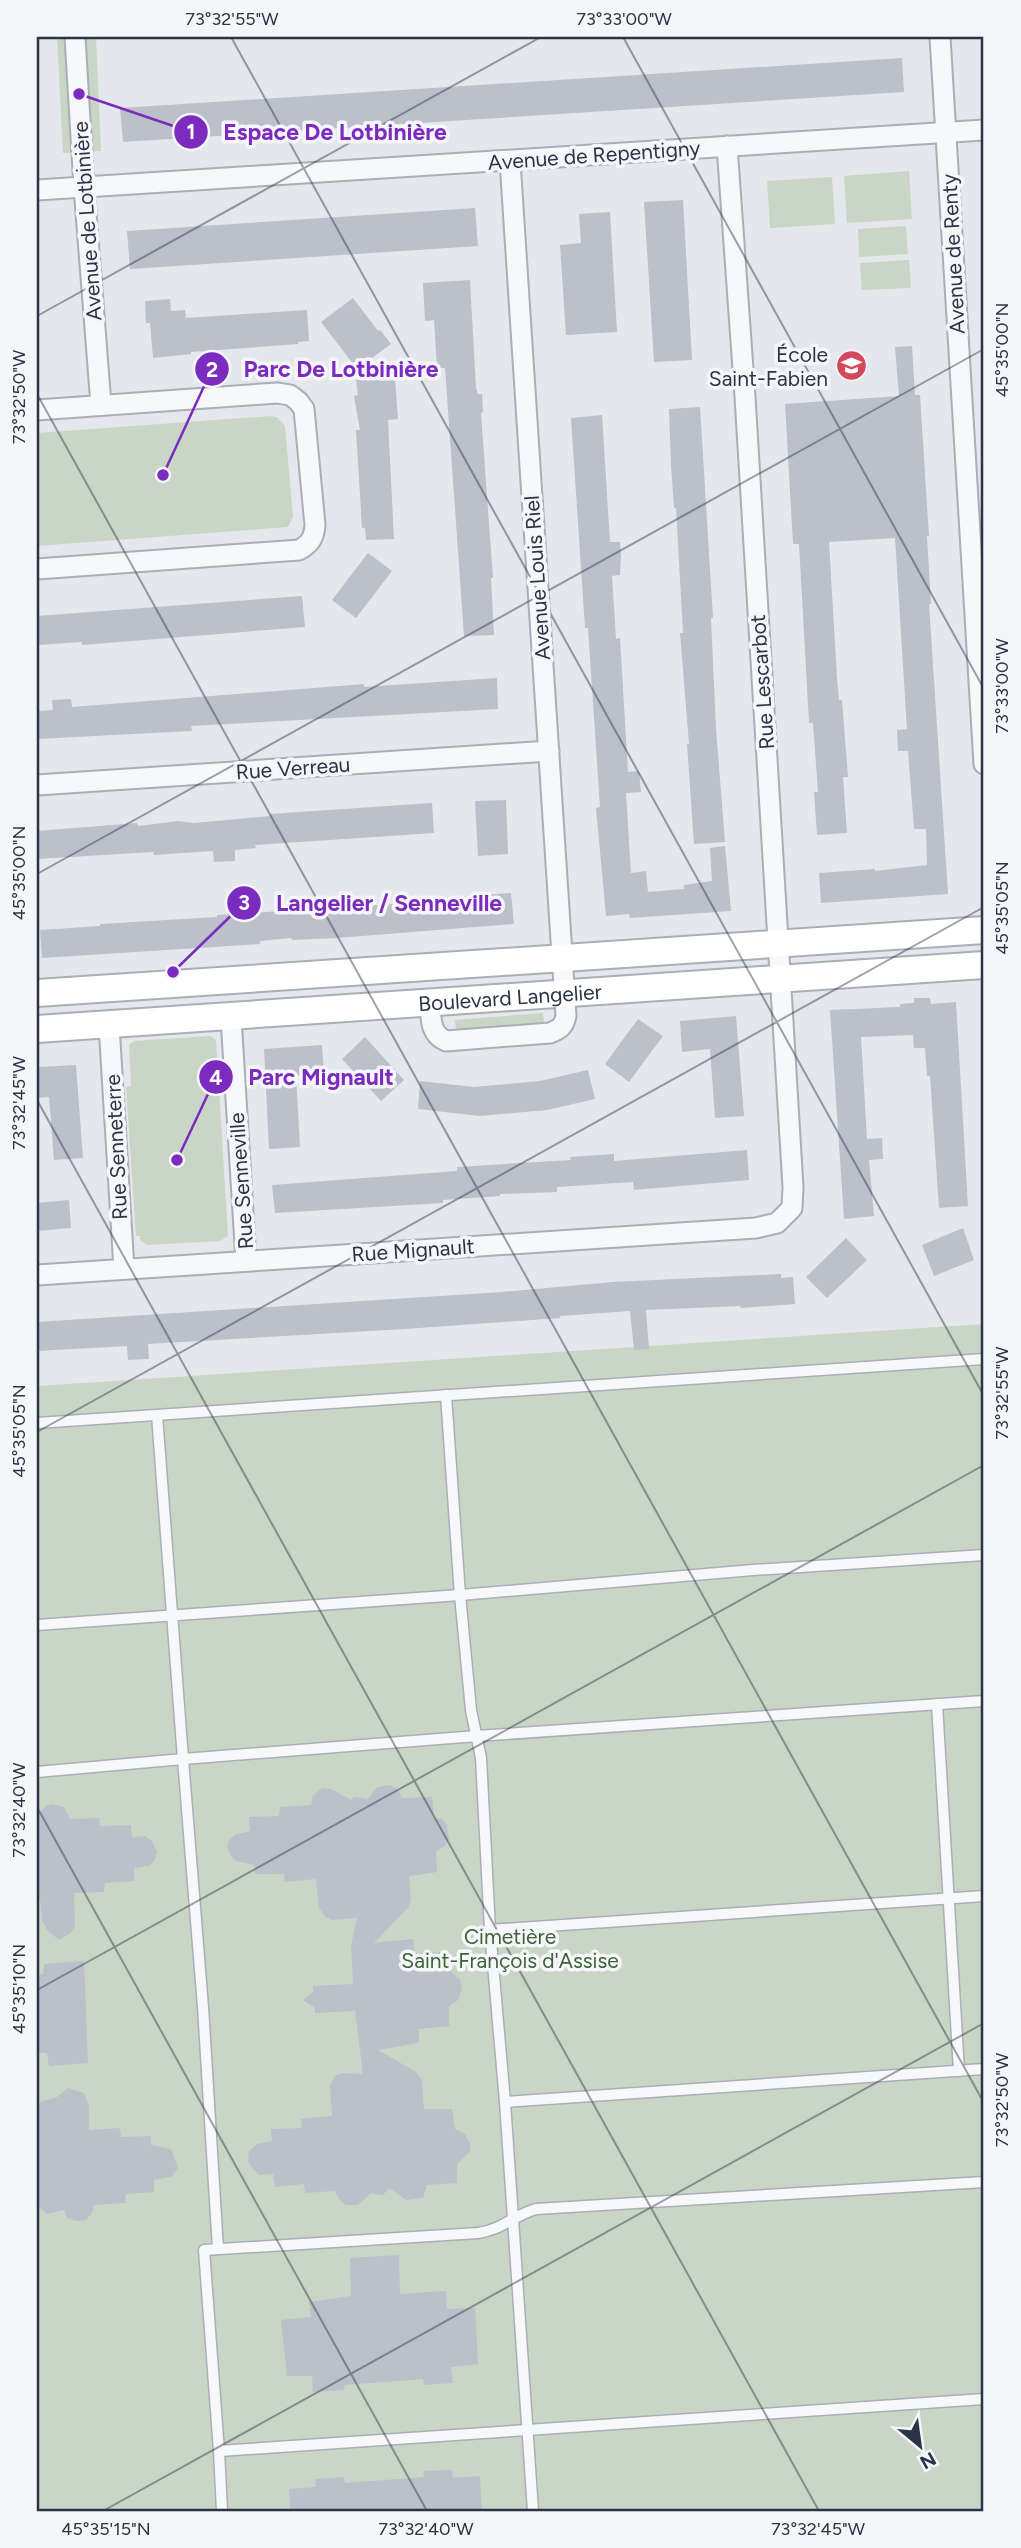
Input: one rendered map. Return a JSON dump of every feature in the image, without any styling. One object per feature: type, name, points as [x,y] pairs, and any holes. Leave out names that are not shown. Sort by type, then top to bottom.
[{"type":"main road","name":"Boulevard Langelier","points":[[37,993],[984,930]]},
{"type":"main road","name":"Boulevard Langelier","points":[[37,1030],[984,965]]},
{"type":"street","name":"Avenue de Lotbinière","points":[[75,37],[101,405]]},
{"type":"street","name":"Avenue de Renty","points":[[940,37],[984,764]]},
{"type":"street","name":"Avenue de Repentigny","points":[[37,190],[984,130]]},
{"type":"street","name":"Rue Lescarbot","points":[[727,146],[782,979],[794,1199],[786,1216]]},
{"type":"street","name":"Avenue Louis Riel","points":[[430,1004],[434,1031],[446,1041],[540,1035],[559,1030],[564,1024],[510,161]]},
{"type":"street","points":[[37,410],[277,393],[290,395],[299,401],[307,419],[316,525],[309,544],[299,550],[287,552],[37,569]]},
{"type":"street","name":"Rue Verreau","points":[[37,785],[549,751]]},
{"type":"street","name":"Rue Senneville","points":[[231,1017],[246,1261]]},
{"type":"street","name":"Rue Senneterre","points":[[109,1025],[124,1269]]},
{"type":"street","name":"Rue Mignault","points":[[37,1275],[756,1228],[777,1223],[786,1216]]},
{"type":"lane","points":[[37,1423],[984,1359]]},
{"type":"lane","points":[[446,1395],[471,1710],[481,1758],[490,1930],[505,2102],[533,2511]]},
{"type":"lane","points":[[157,1415],[204,2021],[218,2249]]},
{"type":"lane","points":[[37,1625],[984,1555]]},
{"type":"lane","points":[[37,1772],[477,1736],[984,1701]]},
{"type":"lane","points":[[937,1704],[959,2071]]},
{"type":"lane","points":[[490,1930],[984,1896]]},
{"type":"lane","points":[[505,2102],[984,2069]]},
{"type":"lane","points":[[222,2511],[204,2250],[478,2233],[491,2231],[536,2209],[984,2182]]},
{"type":"lane","points":[[219,2451],[984,2399]]},
{"type":"green space","points":[[57,37],[96,37],[101,151],[63,153]]},
{"type":"green space","points":[[909,171],[912,219],[847,223],[844,176]]},
{"type":"green space","points":[[832,177],[835,224],[770,228],[767,181]]},
{"type":"green space","points":[[906,226],[908,254],[859,257],[858,229]]},
{"type":"green space","points":[[909,260],[911,288],[862,290],[860,263]]},
{"type":"green space","points":[[277,417],[285,426],[293,517],[288,527],[37,546],[37,433]]},
{"type":"green space","points":[[543,1013],[544,1023],[456,1030],[455,1020]]},
{"type":"green space","points":[[210,1036],[216,1040],[228,1236],[220,1241],[147,1245],[140,1240],[140,1236],[136,1236],[126,1087],[131,1086],[129,1045],[134,1041]]},
{"type":"green space","name":"Cimetière Saint-François d'Assise","points":[[984,1324],[984,2511],[37,2511],[37,1386]]},
{"type":"building","points":[[902,58],[904,92],[123,142],[120,108]]},
{"type":"building","points":[[683,200],[692,360],[654,362],[644,202]]},
{"type":"building","points":[[475,208],[478,246],[130,269],[127,231]]},
{"type":"building","points":[[610,212],[617,332],[566,335],[560,245],[581,243],[579,214]]},
{"type":"building","points":[[470,280],[476,388],[478,394],[482,394],[494,635],[464,636],[445,368],[437,368],[434,320],[425,321],[423,283]]},
{"type":"building","points":[[353,298],[391,344],[357,369],[321,322]]},
{"type":"building","points":[[170,299],[171,311],[185,310],[186,318],[307,310],[309,341],[153,358],[145,301]]},
{"type":"building","points":[[912,346],[915,395],[920,395],[929,536],[929,604],[948,894],[821,903],[819,873],[875,871],[927,865],[926,829],[914,829],[908,751],[898,751],[897,730],[907,729],[895,538],[829,542],[837,678],[839,700],[842,700],[848,777],[843,777],[847,833],[817,835],[814,792],[818,792],[813,723],[809,723],[799,544],[793,544],[785,404],[899,396],[895,347]]},
{"type":"building","points":[[395,378],[398,419],[388,420],[394,539],[366,540],[365,528],[362,528],[356,430],[360,430],[354,396],[358,395],[356,380]]},
{"type":"building","points":[[700,407],[713,618],[716,729],[725,842],[694,844],[669,409]]},
{"type":"building","points":[[602,415],[610,542],[620,542],[621,555],[620,575],[612,576],[616,639],[620,638],[628,772],[639,771],[641,792],[626,793],[631,873],[646,871],[648,892],[684,889],[684,885],[712,881],[710,848],[725,846],[731,911],[630,918],[629,914],[606,916],[596,808],[600,807],[571,418]]},
{"type":"building","points":[[368,553],[392,571],[356,618],[332,600]]},
{"type":"building","points":[[302,596],[305,627],[82,645],[82,642],[37,645],[37,616]]},
{"type":"building","points":[[497,678],[498,709],[191,726],[192,731],[37,739],[37,711],[53,710],[52,700],[71,699],[72,707],[364,684],[364,687]]},
{"type":"building","points":[[506,800],[508,854],[478,856],[475,801]]},
{"type":"building","points":[[432,803],[434,833],[255,845],[256,848],[235,850],[235,861],[214,862],[213,851],[37,859],[37,831],[137,823],[138,826],[178,821],[194,823],[270,814]]},
{"type":"building","points":[[511,893],[514,924],[42,958],[40,930],[217,915],[456,900],[456,897]]},
{"type":"building","points":[[914,998],[930,998],[931,1004],[956,1002],[968,1206],[939,1208],[930,1076],[927,1076],[925,1048],[914,1048],[913,1035],[861,1037],[867,1139],[882,1138],[883,1159],[869,1160],[874,1216],[844,1219],[830,1010],[900,1007],[900,1004],[914,1003]]},
{"type":"building","points":[[736,1016],[744,1116],[715,1118],[710,1049],[682,1052],[680,1021]]},
{"type":"building","points":[[638,1019],[663,1036],[629,1082],[605,1064]]},
{"type":"building","points":[[365,1037],[404,1080],[381,1101],[342,1059]]},
{"type":"building","points":[[322,1045],[324,1074],[296,1076],[300,1147],[269,1149],[264,1049]]},
{"type":"building","points":[[76,1065],[83,1158],[54,1160],[49,1097],[37,1098],[37,1067]]},
{"type":"building","points":[[588,1070],[595,1099],[547,1110],[480,1116],[418,1109],[420,1081],[474,1087],[540,1081]]},
{"type":"building","points":[[747,1150],[749,1180],[634,1190],[633,1182],[557,1187],[557,1192],[500,1194],[443,1200],[443,1203],[275,1213],[272,1185],[457,1171],[457,1167],[571,1160],[570,1157],[614,1154],[614,1161]]},
{"type":"building","points":[[69,1200],[71,1228],[37,1231],[37,1203]]},
{"type":"building","points":[[963,1228],[974,1260],[934,1276],[922,1245]]},
{"type":"building","points":[[846,1238],[867,1260],[827,1298],[806,1277]]},
{"type":"building","points":[[781,1274],[781,1278],[793,1277],[795,1304],[646,1310],[649,1349],[634,1350],[630,1311],[405,1329],[148,1344],[149,1359],[128,1360],[127,1346],[37,1351],[37,1322],[502,1292],[613,1282]]},
{"type":"building","points":[[390,1785],[397,1789],[402,1798],[432,1797],[434,1818],[442,1819],[447,1825],[449,1839],[445,1846],[436,1851],[437,1872],[409,1876],[411,1900],[408,1908],[374,1943],[413,1939],[414,1953],[444,1952],[445,1967],[460,1979],[462,1989],[458,2000],[449,2006],[449,2026],[419,2029],[419,2043],[378,2050],[416,2072],[422,2080],[424,2109],[452,2109],[455,2129],[465,2134],[470,2144],[470,2152],[457,2164],[457,2183],[427,2185],[423,2198],[406,2200],[389,2188],[383,2195],[371,2193],[358,2205],[346,2205],[335,2191],[305,2193],[304,2184],[275,2187],[273,2174],[259,2175],[248,2162],[249,2151],[257,2144],[272,2141],[271,2129],[302,2128],[301,2119],[332,2116],[330,2086],[335,2076],[343,2073],[363,2074],[355,2011],[315,2013],[315,2008],[303,2000],[313,1992],[313,1986],[353,1984],[351,1945],[357,1918],[332,1920],[325,1917],[319,1908],[316,1879],[285,1882],[284,1874],[255,1874],[254,1865],[236,1861],[227,1847],[235,1835],[250,1831],[249,1817],[279,1816],[280,1807],[311,1805],[313,1795],[322,1788],[331,1789],[351,1800],[354,1797],[368,1799],[377,1787]]},
{"type":"building","points":[[53,1804],[64,1807],[70,1819],[99,1818],[100,1826],[131,1825],[132,1837],[145,1836],[152,1841],[157,1852],[155,1860],[149,1866],[134,1868],[134,1881],[105,1883],[104,1892],[74,1893],[75,1925],[71,1933],[59,1940],[47,1930],[42,1920],[40,1899],[37,1899],[37,1816],[46,1806]]},
{"type":"building","points":[[84,1961],[88,2063],[49,2066],[47,2053],[37,2053],[37,1975],[43,1974],[44,1964]]},
{"type":"building","points":[[68,2088],[84,2093],[89,2106],[89,2130],[120,2128],[121,2137],[151,2136],[151,2145],[171,2149],[178,2168],[171,2177],[154,2180],[154,2192],[126,2194],[125,2203],[94,2205],[86,2220],[67,2218],[64,2210],[47,2214],[37,2205],[37,2103],[57,2097]]},
{"type":"building","points":[[399,2255],[400,2294],[446,2291],[447,2309],[475,2308],[478,2364],[451,2367],[453,2383],[424,2385],[423,2379],[345,2385],[344,2390],[313,2392],[312,2376],[287,2376],[281,2320],[311,2317],[309,2302],[351,2296],[350,2258]]},
{"type":"building","points":[[452,2470],[453,2478],[480,2476],[482,2511],[290,2511],[289,2489],[316,2487],[315,2479],[344,2477],[345,2483],[424,2477],[423,2471]]},
{"type":"place","name":"Espace De Lotbinière","points":[[79,94]]},
{"type":"place","name":"École Saint-Fabien","points":[[851,366]]},
{"type":"place","name":"Parc De Lotbinière","points":[[163,475]]},
{"type":"place","name":"Langelier / Senneville","points":[[173,972]]},
{"type":"place","name":"Parc Mignault","points":[[177,1160]]}]
